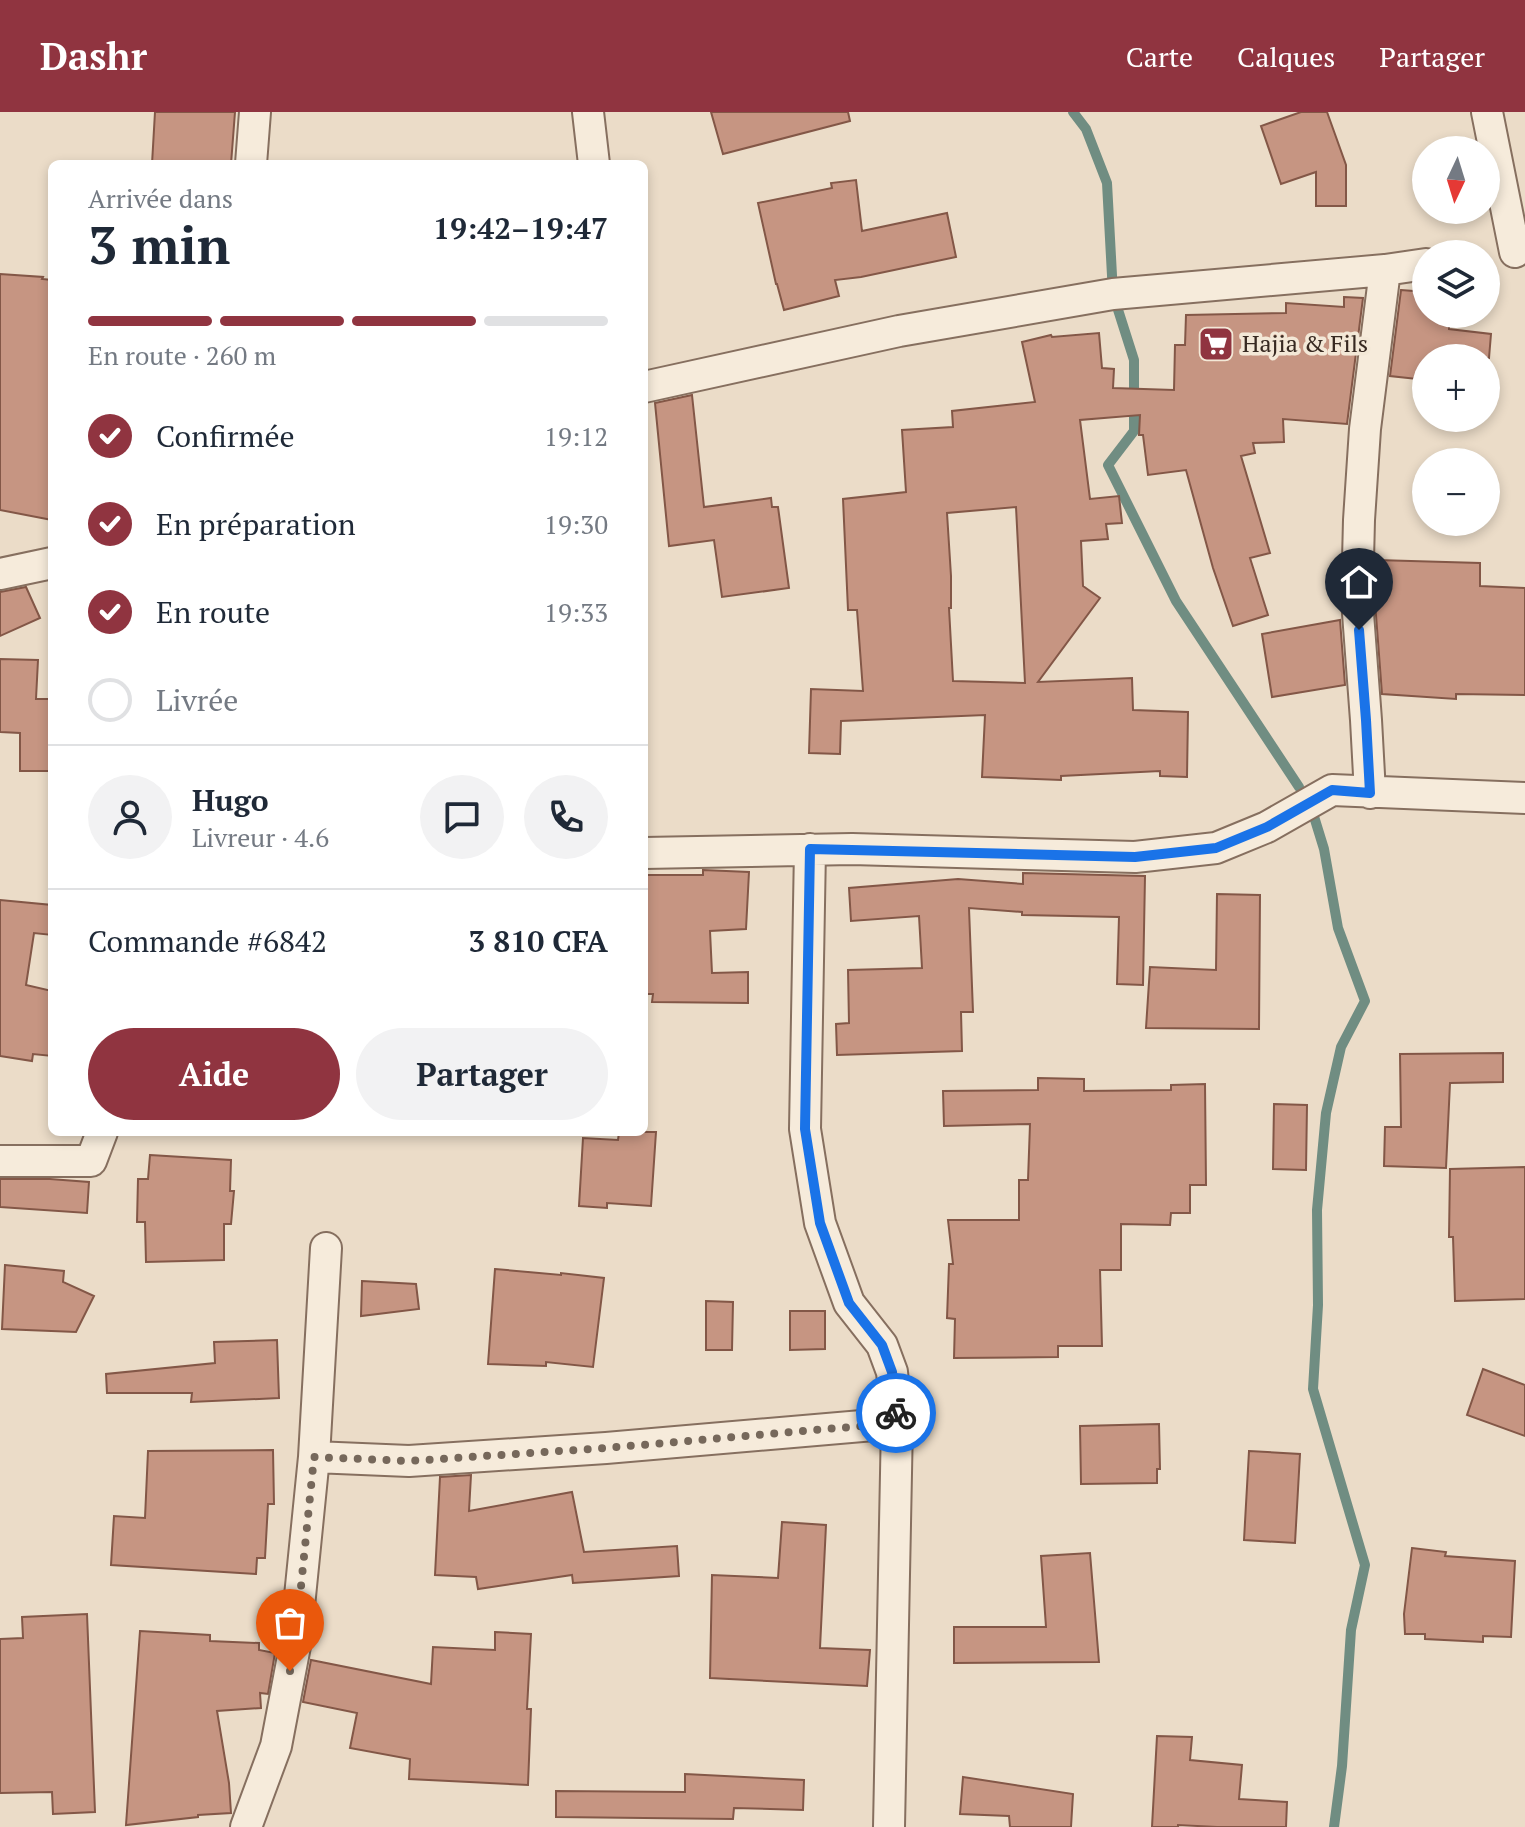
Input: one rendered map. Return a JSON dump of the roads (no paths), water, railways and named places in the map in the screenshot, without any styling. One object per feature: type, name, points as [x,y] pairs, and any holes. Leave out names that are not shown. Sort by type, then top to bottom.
[{"type":"street","points":[[251,160],[255,112]]},
{"type":"street","points":[[588,112],[594,160]]},
{"type":"street","points":[[1487,112],[1509,253]]},
{"type":"street","points":[[648,386],[899,331],[1113,294],[1412,266]]},
{"type":"street","points":[[1370,793],[1357,600],[1359,520],[1365,429],[1385,270]]},
{"type":"street","points":[[0,574],[48,564]]},
{"type":"street","points":[[648,853],[810,849],[1135,857],[1216,848],[1267,827],[1332,790],[1525,798]]},
{"type":"street","points":[[810,849],[805,1129],[820,1223],[849,1303],[882,1345],[892,1372],[897,1423],[889,1827]]},
{"type":"street","points":[[0,1161],[91,1161],[100,1136]]},
{"type":"street","points":[[246,1827],[276,1746],[292,1660],[314,1457],[326,1248]]},
{"type":"street","points":[[314,1457],[409,1461],[897,1423]]},
{"type":"waterway","points":[[1073,112],[1086,129],[1107,183],[1113,294],[1134,360],[1134,431],[1108,465],[1176,601],[1299,787]]},
{"type":"waterway","points":[[1312,810],[1324,849],[1338,928],[1365,1001],[1341,1047],[1326,1113],[1317,1210],[1318,1305],[1313,1389],[1365,1565],[1351,1630],[1342,1766],[1334,1827]]},
{"type":"place","name":"Hajia & Fils","points":[[1216,344]]}]
